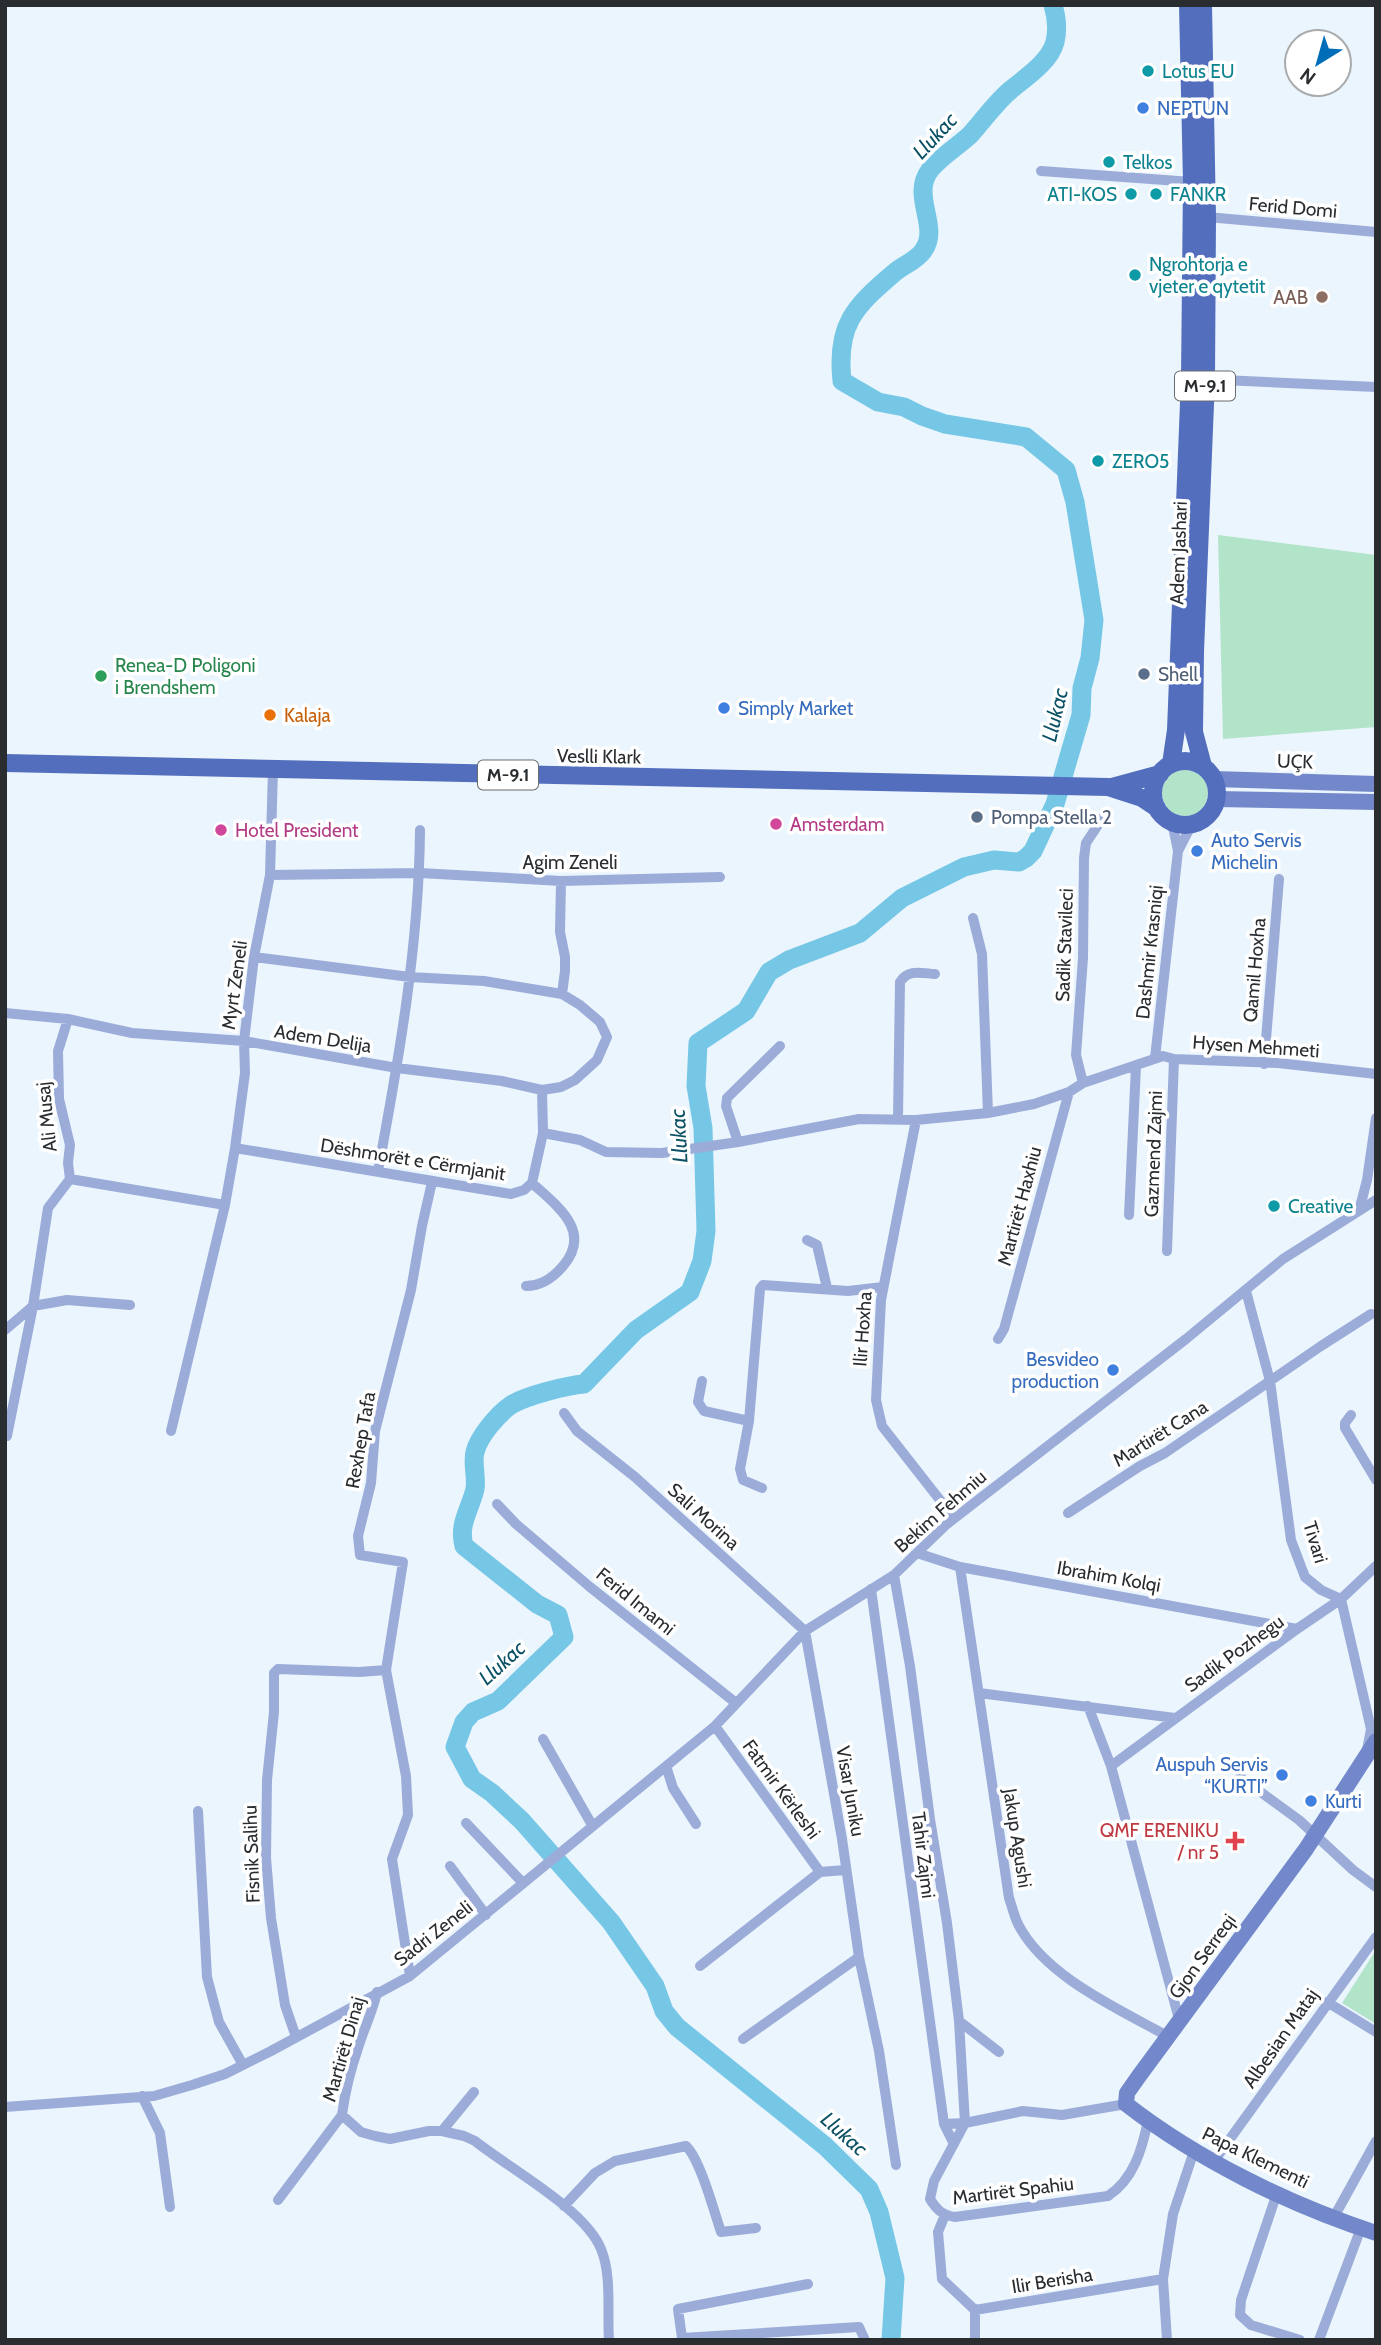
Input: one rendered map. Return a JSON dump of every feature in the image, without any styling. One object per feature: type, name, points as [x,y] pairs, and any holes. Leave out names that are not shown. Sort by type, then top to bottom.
[{"type":"main road","name":"M-9.1","points":[[1172,822],[1157,808],[1154,790],[1165,769],[1176,730],[1198,379],[1188,5]]},
{"type":"main road","name":"Adem Jashari","points":[[1203,5],[1207,217],[1198,379],[1194,732],[1208,773]]},
{"type":"main road","name":"M-9.1","points":[[1165,769],[1187,761],[1208,773],[1216,799]]},
{"type":"main road","name":"Veslli Klark","points":[[5,763],[1108,788],[1142,798],[1157,808]]},
{"type":"main road","name":"Veslli Klark","points":[[1108,788],[1165,769]]},
{"type":"main road","points":[[1172,822],[1192,824],[1208,815],[1216,799]]},
{"type":"street","points":[[1041,171],[1192,182]]},
{"type":"street","name":"Ferid Domi","points":[[1207,217],[1376,232]]},
{"type":"street","points":[[1198,379],[1376,387]]},
{"type":"street","name":"Myrt Zeneli","points":[[171,1431],[225,1205],[235,1148],[245,1073],[244,1041],[254,957],[270,874],[273,769]]},
{"type":"street","name":"UÇK","points":[[1208,773],[1376,784]]},
{"type":"street","name":"UÇK","points":[[1216,799],[1376,802]]},
{"type":"street","name":"Sadik Stavileci","points":[[1083,1083],[1076,1055],[1083,958],[1084,858],[1086,843],[1106,813]]},
{"type":"street","name":"Dashmir Krasniqi","points":[[1155,1058],[1178,851],[1172,822]]},
{"type":"street","name":"Dashmir Krasniqi","points":[[1178,851],[1192,824]]},
{"type":"street","points":[[378,1171],[410,977],[420,830]]},
{"type":"street","name":"Agim Zeneli","points":[[270,874],[419,873],[561,881],[720,877]]},
{"type":"street","name":"Qamil Hoxha","points":[[1264,1064],[1279,879]]},
{"type":"street","points":[[561,881],[560,932],[565,957],[562,995]]},
{"type":"street","points":[[973,918],[982,954],[988,1114]]},
{"type":"street","points":[[254,957],[410,977],[484,981],[562,995],[580,1004],[600,1022],[607,1037],[597,1060],[575,1080],[561,1087],[542,1090]]},
{"type":"street","points":[[898,1118],[900,982],[913,972],[935,974]]},
{"type":"street","name":"Adem Delija","points":[[5,1013],[68,1020],[132,1032],[244,1041],[397,1068],[502,1081],[542,1090]]},
{"type":"street","name":"Ali Musaj","points":[[68,1020],[58,1051],[60,1099],[71,1144],[68,1163],[70,1179]]},
{"type":"street","points":[[738,1142],[726,1106],[727,1098],[780,1046]]},
{"type":"street","name":"Hysen Mehmeti","points":[[543,1133],[580,1140],[606,1152],[662,1153],[859,1119],[916,1120],[988,1114],[1034,1104],[1069,1092],[1083,1083],[1163,1056],[1376,1074]]},
{"type":"street","name":"Gazmend Zajmi","points":[[1167,1251],[1174,1059]]},
{"type":"street","points":[[1129,1215],[1136,1066]]},
{"type":"street","name":"Dëshmorët e Cërmjanit","points":[[235,1148],[511,1194],[524,1190],[532,1183],[543,1133],[542,1090]]},
{"type":"street","name":"Martirët Haxhiu","points":[[1001,1334],[1069,1092]]},
{"type":"street","points":[[1359,1211],[1367,1180],[1376,1118]]},
{"type":"street","name":"Ilir Hoxha","points":[[916,1120],[883,1287],[876,1400],[882,1426],[954,1518]]},
{"type":"street","points":[[7,1436],[33,1306],[48,1208],[70,1179],[225,1205]]},
{"type":"street","name":"Rexhep Tafa","points":[[410,1976],[391,1859],[408,1815],[406,1776],[387,1670],[403,1562],[360,1555],[358,1536],[371,1483],[375,1430],[411,1290],[432,1182]]},
{"type":"street","points":[[526,1286],[538,1286],[557,1273],[571,1256],[576,1238],[571,1223],[532,1183]]},
{"type":"street","name":"Bekim Fehmiu","points":[[592,1825],[715,1726],[806,1631],[894,1575],[954,1518],[1283,1259],[1376,1200]]},
{"type":"street","points":[[807,1240],[817,1245],[827,1287]]},
{"type":"street","points":[[762,1488],[743,1480],[740,1469],[749,1421],[760,1289],[766,1284],[827,1287],[848,1291],[883,1287]]},
{"type":"street","name":"Tivari","points":[[1245,1291],[1270,1381],[1291,1540],[1305,1577],[1321,1590],[1341,1599]]},
{"type":"street","points":[[5,1330],[33,1306],[67,1300],[130,1305]]},
{"type":"street","points":[[1270,1381],[1371,1314]]},
{"type":"street","points":[[702,1381],[698,1402],[704,1411],[749,1421]]},
{"type":"street","name":"Martirët Cana","points":[[1068,1513],[1165,1453],[1270,1381]]},
{"type":"street","name":"Sali Morina","points":[[564,1413],[577,1431],[635,1477],[806,1631]]},
{"type":"street","points":[[1351,1415],[1345,1428],[1376,1480]]},
{"type":"street","name":"Ferid Imami","points":[[497,1504],[516,1524],[590,1587],[736,1703]]},
{"type":"street","name":"Ibrahim Kolqi","points":[[917,1553],[960,1567],[1297,1629]]},
{"type":"street","name":"Sadik Pozhegu","points":[[1111,1766],[1341,1599],[1376,1566]]},
{"type":"street","name":"Jakup Agushi","points":[[960,1567],[1009,1898],[1018,1924],[1046,1960],[1076,1985],[1169,2037]]},
{"type":"street","name":"Tahir Zajmi","points":[[894,1575],[919,1724],[959,2021],[965,2123]]},
{"type":"street","name":"Tahir Zajmi","points":[[871,1589],[944,2124],[954,2144]]},
{"type":"street","points":[[1341,1599],[1371,1729],[1363,1764]]},
{"type":"street","name":"Visar Juniku","points":[[806,1631],[842,1839],[859,1957],[879,2051],[896,2165]]},
{"type":"street","name":"Fisnik Salihu","points":[[296,2037],[285,2005],[271,1918],[266,1857],[267,1780],[274,1713],[274,1673],[278,1669],[359,1672],[387,1670]]},
{"type":"street","points":[[979,1693],[1175,1718]]},
{"type":"street","points":[[1088,1706],[1111,1766],[1180,2023]]},
{"type":"street","name":"Fatmir Kërleshi","points":[[715,1726],[820,1872]]},
{"type":"street","points":[[543,1739],[592,1825]]},
{"type":"street","points":[[1316,1834],[1376,1741]]},
{"type":"street","points":[[666,1766],[673,1788],[695,1824]]},
{"type":"street","points":[[1240,1777],[1316,1834],[1353,1870],[1376,1887]]},
{"type":"street","points":[[198,1811],[207,1978],[219,2022],[243,2065]]},
{"type":"street","points":[[466,1823],[523,1883]]},
{"type":"street","name":"Sadri Zeneli","points":[[5,2107],[153,2096],[192,2085],[243,2065],[410,1976],[592,1825]]},
{"type":"street","name":"Gjon Serreqi","points":[[1126,2104],[1127,2093],[1316,1834]]},
{"type":"street","points":[[450,1866],[486,1915]]},
{"type":"street","points":[[700,1966],[820,1872],[845,1870]]},
{"type":"street","name":"Albesian Mataj","points":[[1214,2161],[1376,1937]]},
{"type":"street","points":[[743,2039],[859,1957]]},
{"type":"street","name":"Martirët Dinaj","points":[[278,2200],[342,2115],[351,2070],[359,2042],[373,2013],[377,1992]]},
{"type":"street","points":[[1327,2002],[1376,2032]]},
{"type":"street","points":[[959,2021],[999,2052]]},
{"type":"street","points":[[442,2131],[474,2092]]},
{"type":"street","points":[[142,2096],[160,2133],[170,2207]]},
{"type":"street","points":[[944,2124],[965,2123],[1023,2111],[1062,2115],[1126,2104]]},
{"type":"street","name":"Papa Klementi","points":[[1126,2104],[1194,2151],[1277,2193],[1368,2231]]},
{"type":"street","name":"Martirët Dinaj","points":[[342,2115],[361,2132],[390,2139],[429,2131],[464,2136],[475,2141],[564,2206],[593,2234],[603,2251],[610,2300],[609,2340]]},
{"type":"street","name":"Martirët Spahiu","points":[[954,2144],[934,2181],[930,2199],[945,2215],[955,2217],[1108,2196],[1128,2178],[1142,2147],[1148,2121]]},
{"type":"street","points":[[954,2144],[965,2123]]},
{"type":"street","points":[[1334,2217],[1376,2141]]},
{"type":"street","points":[[564,2206],[595,2173],[615,2161],[686,2147],[699,2171],[721,2232],[756,2228]]},
{"type":"street","points":[[1167,2340],[1163,2279],[1173,2214],[1194,2151]]},
{"type":"street","points":[[1277,2193],[1241,2300],[1240,2315],[1251,2325],[1300,2340]]},
{"type":"street","points":[[945,2215],[938,2232],[942,2279],[975,2310],[975,2340]]},
{"type":"street","points":[[1320,2340],[1368,2231]]},
{"type":"street","name":"Ilir Berisha","points":[[975,2310],[1163,2279]]},
{"type":"street","points":[[808,2284],[678,2309],[683,2339],[777,2336],[859,2327],[865,2340]]},
{"type":"green space","points":[[1218,535],[1376,555],[1376,727],[1223,739]]},
{"type":"green space","points":[[1185,770],[1201,777],[1208,793],[1201,809],[1185,816],[1169,809],[1162,793],[1169,777]]},
{"type":"green space","points":[[1376,1950],[1376,2024],[1342,2003]]},
{"type":"waterway","name":"Llukac","points":[[891,2340],[895,2278],[879,2212],[869,2189],[825,2146],[677,2027],[664,2011],[655,1986],[611,1922],[522,1821],[492,1793],[472,1779],[455,1747],[464,1722],[473,1712],[498,1701],[564,1637],[558,1615],[537,1604],[464,1546],[462,1531],[475,1489],[475,1452],[480,1439],[495,1420],[511,1405],[526,1398],[584,1384],[636,1330],[690,1292],[702,1261],[706,1231],[703,1128],[696,1086],[698,1043],[746,1011],[769,972],[789,960],[860,933],[902,898],[964,867],[994,860],[1019,862],[1026,858],[1033,851],[1055,804],[1081,715],[1082,688],[1090,658],[1094,620],[1075,502],[1066,470],[1026,437],[945,424],[904,407],[878,402],[842,381],[841,362],[845,331],[858,307],[894,273],[920,254],[928,242],[923,190],[930,170],[970,135],[1001,99],[1038,68],[1048,56],[1055,42],[1057,28],[1053,5]]},
{"type":"place","name":"Lotus EU","points":[[1148,71]]},
{"type":"place","name":"NEPTUN","points":[[1143,108]]},
{"type":"place","name":"Telkos","points":[[1109,162]]},
{"type":"place","name":"ATI-KOS","points":[[1131,194]]},
{"type":"place","name":"FANKR","points":[[1156,194]]},
{"type":"place","name":"Ngrohtorja e vjeter e qytetit","points":[[1135,275]]},
{"type":"place","name":"AAB","points":[[1322,297]]},
{"type":"place","name":"ZERO5","points":[[1098,461]]},
{"type":"place","name":"Shell","points":[[1144,674]]},
{"type":"place","name":"Renea-D Poligoni i Brendshem","points":[[101,676]]},
{"type":"place","name":"Simply Market","points":[[724,708]]},
{"type":"place","name":"Kalaja","points":[[270,715]]},
{"type":"place","name":"Pompa Stella 2","points":[[977,817]]},
{"type":"place","name":"Amsterdam","points":[[776,824]]},
{"type":"place","name":"Hotel President","points":[[221,830]]},
{"type":"place","name":"Auto Servis Michelin","points":[[1197,851]]},
{"type":"place","name":"Creative","points":[[1274,1206]]},
{"type":"place","name":"Besvideo production","points":[[1113,1370]]},
{"type":"place","name":"Auspuh Servis “KURTI”","points":[[1282,1775]]},
{"type":"place","name":"Kurti","points":[[1311,1801]]},
{"type":"place","name":"QMF ERENIKU / nr 5","points":[[1235,1841]]}]
